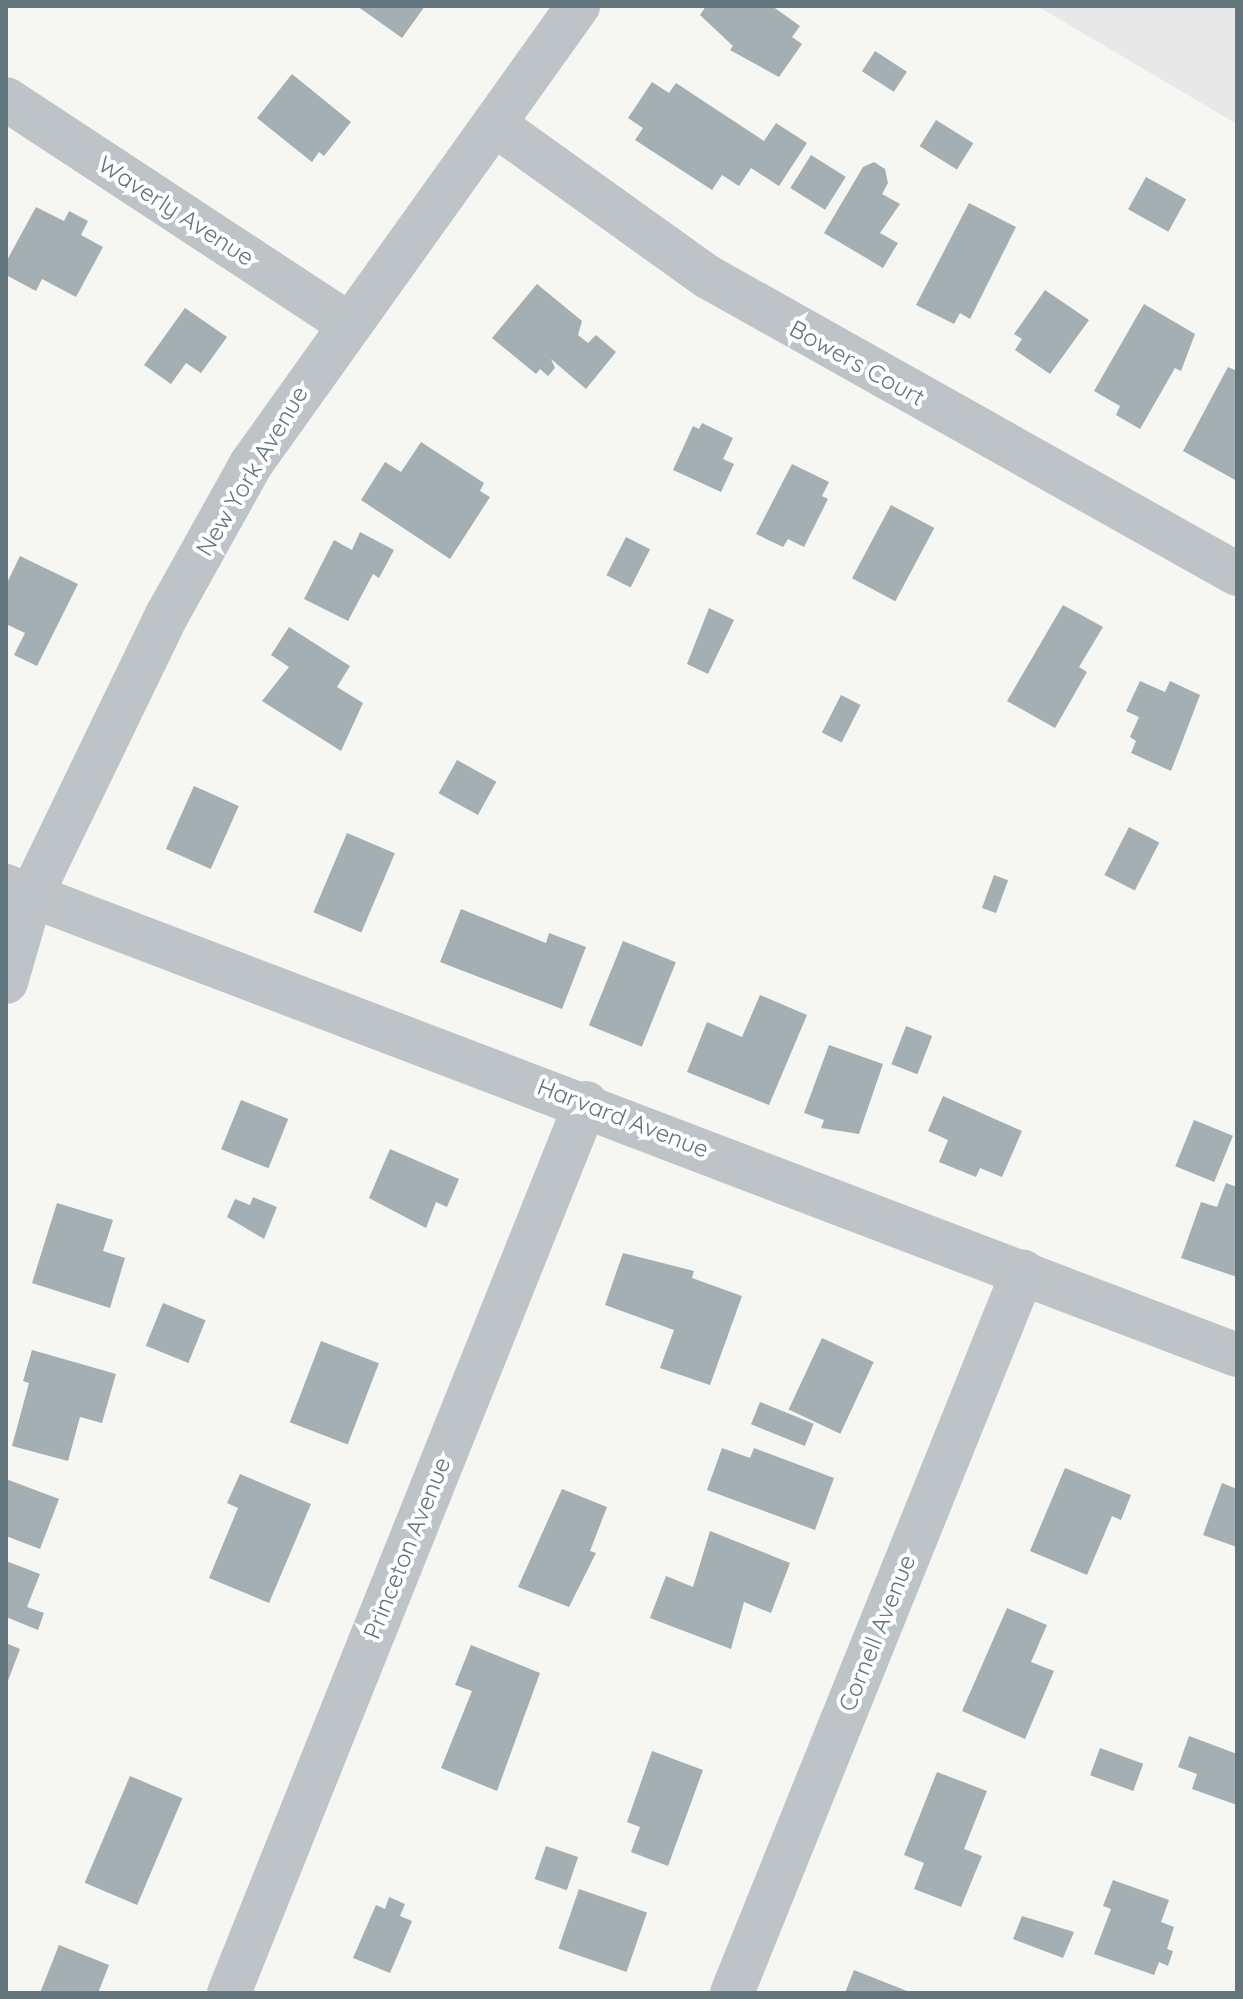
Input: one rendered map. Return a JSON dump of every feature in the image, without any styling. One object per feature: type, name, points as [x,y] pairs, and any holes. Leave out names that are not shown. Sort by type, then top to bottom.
[{"type":"street","name":"New York Avenue","points":[[6,982],[19,891],[251,464],[347,323],[578,6]]},
{"type":"street","name":"Waverly Avenue","points":[[6,99],[347,323]]},
{"type":"street","name":"Bowers Court","points":[[494,124],[708,277],[1237,574]]},
{"type":"street","name":"Harvard Avenue","points":[[19,891],[586,1103],[1237,1355]]},
{"type":"street","name":"Princeton Avenue","points":[[229,1993],[586,1103]]},
{"type":"street","name":"Cornell Avenue","points":[[732,1993],[1023,1272]]},
{"type":"shaded area","points":[[1037,6],[1237,6],[1237,124]]},
{"type":"building","points":[[357,6],[425,6],[402,38]]},
{"type":"building","points":[[706,6],[772,6],[800,26],[792,37],[802,44],[779,77],[730,50],[733,46],[700,15]]},
{"type":"building","points":[[875,51],[907,72],[894,92],[862,71]]},
{"type":"building","points":[[292,74],[351,122],[324,156],[319,152],[312,162],[257,118]]},
{"type":"building","points":[[652,82],[669,93],[676,83],[764,141],[776,123],[807,143],[779,186],[751,168],[739,186],[722,175],[712,190],[635,140],[643,128],[628,118]]},
{"type":"building","points":[[936,120],[973,143],[957,170],[920,146]]},
{"type":"building","points":[[811,155],[846,177],[825,210],[790,188]]},
{"type":"building","points":[[874,162],[885,169],[888,183],[882,194],[900,204],[880,233],[898,243],[883,268],[824,233],[863,167]]},
{"type":"building","points":[[1146,177],[1186,199],[1168,232],[1128,209]]},
{"type":"building","points":[[969,203],[1016,227],[970,319],[960,313],[954,324],[916,305]]},
{"type":"building","points":[[36,207],[64,221],[69,211],[88,221],[81,235],[103,247],[76,297],[42,279],[36,291],[6,275],[6,262]]},
{"type":"building","points":[[537,284],[582,321],[578,335],[588,343],[596,335],[616,352],[586,389],[551,359],[555,368],[548,376],[540,369],[536,374],[492,338]]},
{"type":"building","points":[[1045,290],[1089,320],[1050,374],[1015,350],[1022,339],[1014,334]]},
{"type":"building","points":[[1144,304],[1195,334],[1181,371],[1175,368],[1140,429],[1116,415],[1120,406],[1094,391]]},
{"type":"building","points":[[185,308],[227,337],[201,373],[186,363],[171,384],[144,365]]},
{"type":"building","points":[[1228,367],[1237,371],[1237,481],[1183,451]]},
{"type":"building","points":[[702,423],[733,438],[723,459],[734,464],[721,492],[673,470],[693,426],[699,429]]},
{"type":"building","points":[[421,442],[484,483],[480,491],[490,497],[450,559],[361,500],[385,462],[401,472]]},
{"type":"building","points":[[792,464],[829,482],[822,496],[828,499],[804,547],[788,539],[783,547],[756,534]]},
{"type":"building","points":[[891,505],[934,528],[895,601],[852,578]]},
{"type":"building","points":[[360,532],[394,550],[379,578],[373,574],[348,621],[304,599],[334,540],[352,550]]},
{"type":"building","points":[[626,537],[650,549],[631,588],[606,575]]},
{"type":"building","points":[[20,556],[78,584],[37,666],[14,655],[25,633],[6,624],[6,585]]},
{"type":"building","points":[[1063,605],[1103,627],[1079,667],[1087,672],[1055,728],[1007,701]]},
{"type":"building","points":[[709,608],[734,620],[708,674],[687,664]]},
{"type":"building","points":[[289,627],[350,666],[337,687],[363,703],[341,751],[262,701],[289,667],[271,655]]},
{"type":"building","points":[[1140,681],[1165,692],[1170,681],[1200,695],[1171,771],[1131,753],[1136,741],[1130,737],[1139,717],[1126,711]]},
{"type":"building","points":[[841,695],[861,705],[842,742],[822,732]]},
{"type":"building","points":[[457,760],[496,782],[478,815],[439,793]]},
{"type":"building","points":[[194,786],[239,806],[211,869],[166,849]]},
{"type":"building","points":[[1129,827],[1159,842],[1135,891],[1104,875]]},
{"type":"building","points":[[347,833],[395,853],[361,932],[313,912]]},
{"type":"building","points":[[994,875],[1008,880],[996,913],[982,908]]},
{"type":"building","points":[[461,909],[546,943],[549,933],[586,947],[562,1009],[440,962]]},
{"type":"building","points":[[623,941],[676,962],[642,1047],[589,1025]]},
{"type":"building","points":[[760,995],[807,1015],[769,1105],[687,1072],[707,1022],[742,1037]]},
{"type":"building","points":[[906,1026],[932,1036],[917,1074],[891,1064]]},
{"type":"building","points":[[829,1045],[883,1064],[859,1134],[821,1128],[824,1120],[804,1113]]},
{"type":"building","points":[[943,1096],[1022,1131],[1002,1177],[980,1168],[976,1177],[939,1162],[948,1140],[928,1131]]},
{"type":"building","points":[[241,1100],[288,1119],[268,1168],[221,1149]]},
{"type":"building","points":[[1194,1120],[1233,1136],[1214,1182],[1175,1166]]},
{"type":"building","points":[[390,1149],[459,1179],[447,1207],[436,1202],[426,1228],[369,1198]]},
{"type":"building","points":[[1226,1183],[1237,1187],[1237,1277],[1181,1258],[1201,1202],[1217,1207]]},
{"type":"building","points":[[253,1197],[277,1207],[264,1239],[227,1217],[235,1199],[250,1205]]},
{"type":"building","points":[[57,1203],[113,1220],[103,1251],[125,1258],[110,1308],[32,1283]]},
{"type":"building","points":[[623,1253],[694,1271],[692,1278],[742,1296],[710,1385],[660,1368],[674,1330],[605,1305]]},
{"type":"building","points":[[163,1303],[206,1320],[188,1363],[146,1346]]},
{"type":"building","points":[[822,1338],[874,1362],[840,1434],[789,1410]]},
{"type":"building","points":[[321,1341],[379,1363],[348,1444],[290,1422]]},
{"type":"building","points":[[32,1350],[116,1374],[102,1423],[80,1417],[68,1461],[12,1446],[29,1383],[23,1381]]},
{"type":"building","points":[[760,1402],[814,1424],[805,1446],[751,1424]]},
{"type":"building","points":[[722,1448],[750,1458],[754,1448],[834,1478],[815,1530],[707,1490]]},
{"type":"building","points":[[1065,1468],[1131,1495],[1121,1520],[1112,1516],[1087,1575],[1030,1551]]},
{"type":"building","points":[[240,1474],[311,1504],[269,1603],[209,1578],[238,1508],[227,1503]]},
{"type":"building","points":[[6,1479],[59,1499],[40,1549],[6,1536]]},
{"type":"building","points":[[1222,1483],[1237,1489],[1237,1547],[1203,1535]]},
{"type":"building","points":[[562,1489],[607,1507],[590,1551],[596,1553],[569,1607],[518,1587]]},
{"type":"building","points":[[710,1531],[790,1563],[771,1613],[744,1602],[731,1649],[650,1618],[666,1576],[693,1587]]},
{"type":"building","points":[[6,1561],[40,1574],[27,1607],[44,1613],[38,1630],[6,1617]]},
{"type":"building","points":[[1007,1608],[1047,1625],[1031,1662],[1054,1671],[1025,1739],[962,1711]]},
{"type":"building","points":[[6,1643],[20,1649],[6,1686]]},
{"type":"building","points":[[471,1645],[540,1673],[497,1791],[441,1768],[472,1691],[455,1685]]},
{"type":"building","points":[[1189,1736],[1237,1754],[1237,1805],[1192,1789],[1197,1774],[1178,1767]]},
{"type":"building","points":[[1100,1748],[1143,1764],[1133,1791],[1090,1775]]},
{"type":"building","points":[[652,1751],[703,1770],[668,1866],[631,1852],[640,1827],[627,1822]]},
{"type":"building","points":[[937,1772],[987,1791],[964,1849],[982,1856],[961,1907],[914,1889],[924,1863],[904,1855]]},
{"type":"building","points":[[130,1776],[182,1798],[137,1905],[85,1883]]},
{"type":"building","points":[[546,1846],[578,1857],[567,1890],[535,1879]]},
{"type":"building","points":[[1113,1880],[1169,1900],[1161,1922],[1174,1927],[1167,1949],[1173,1951],[1168,1966],[1159,1962],[1154,1975],[1094,1954],[1111,1909],[1103,1906]]},
{"type":"building","points":[[579,1889],[647,1912],[627,1972],[558,1949]]},
{"type":"building","points":[[389,1897],[405,1904],[400,1916],[412,1921],[390,1973],[353,1958],[376,1905],[385,1909]]},
{"type":"building","points":[[1022,1916],[1074,1932],[1063,1958],[1013,1939]]},
{"type":"building","points":[[59,1945],[109,1965],[98,1993],[40,1993]]},
{"type":"building","points":[[854,1970],[912,1993],[845,1993]]}]
